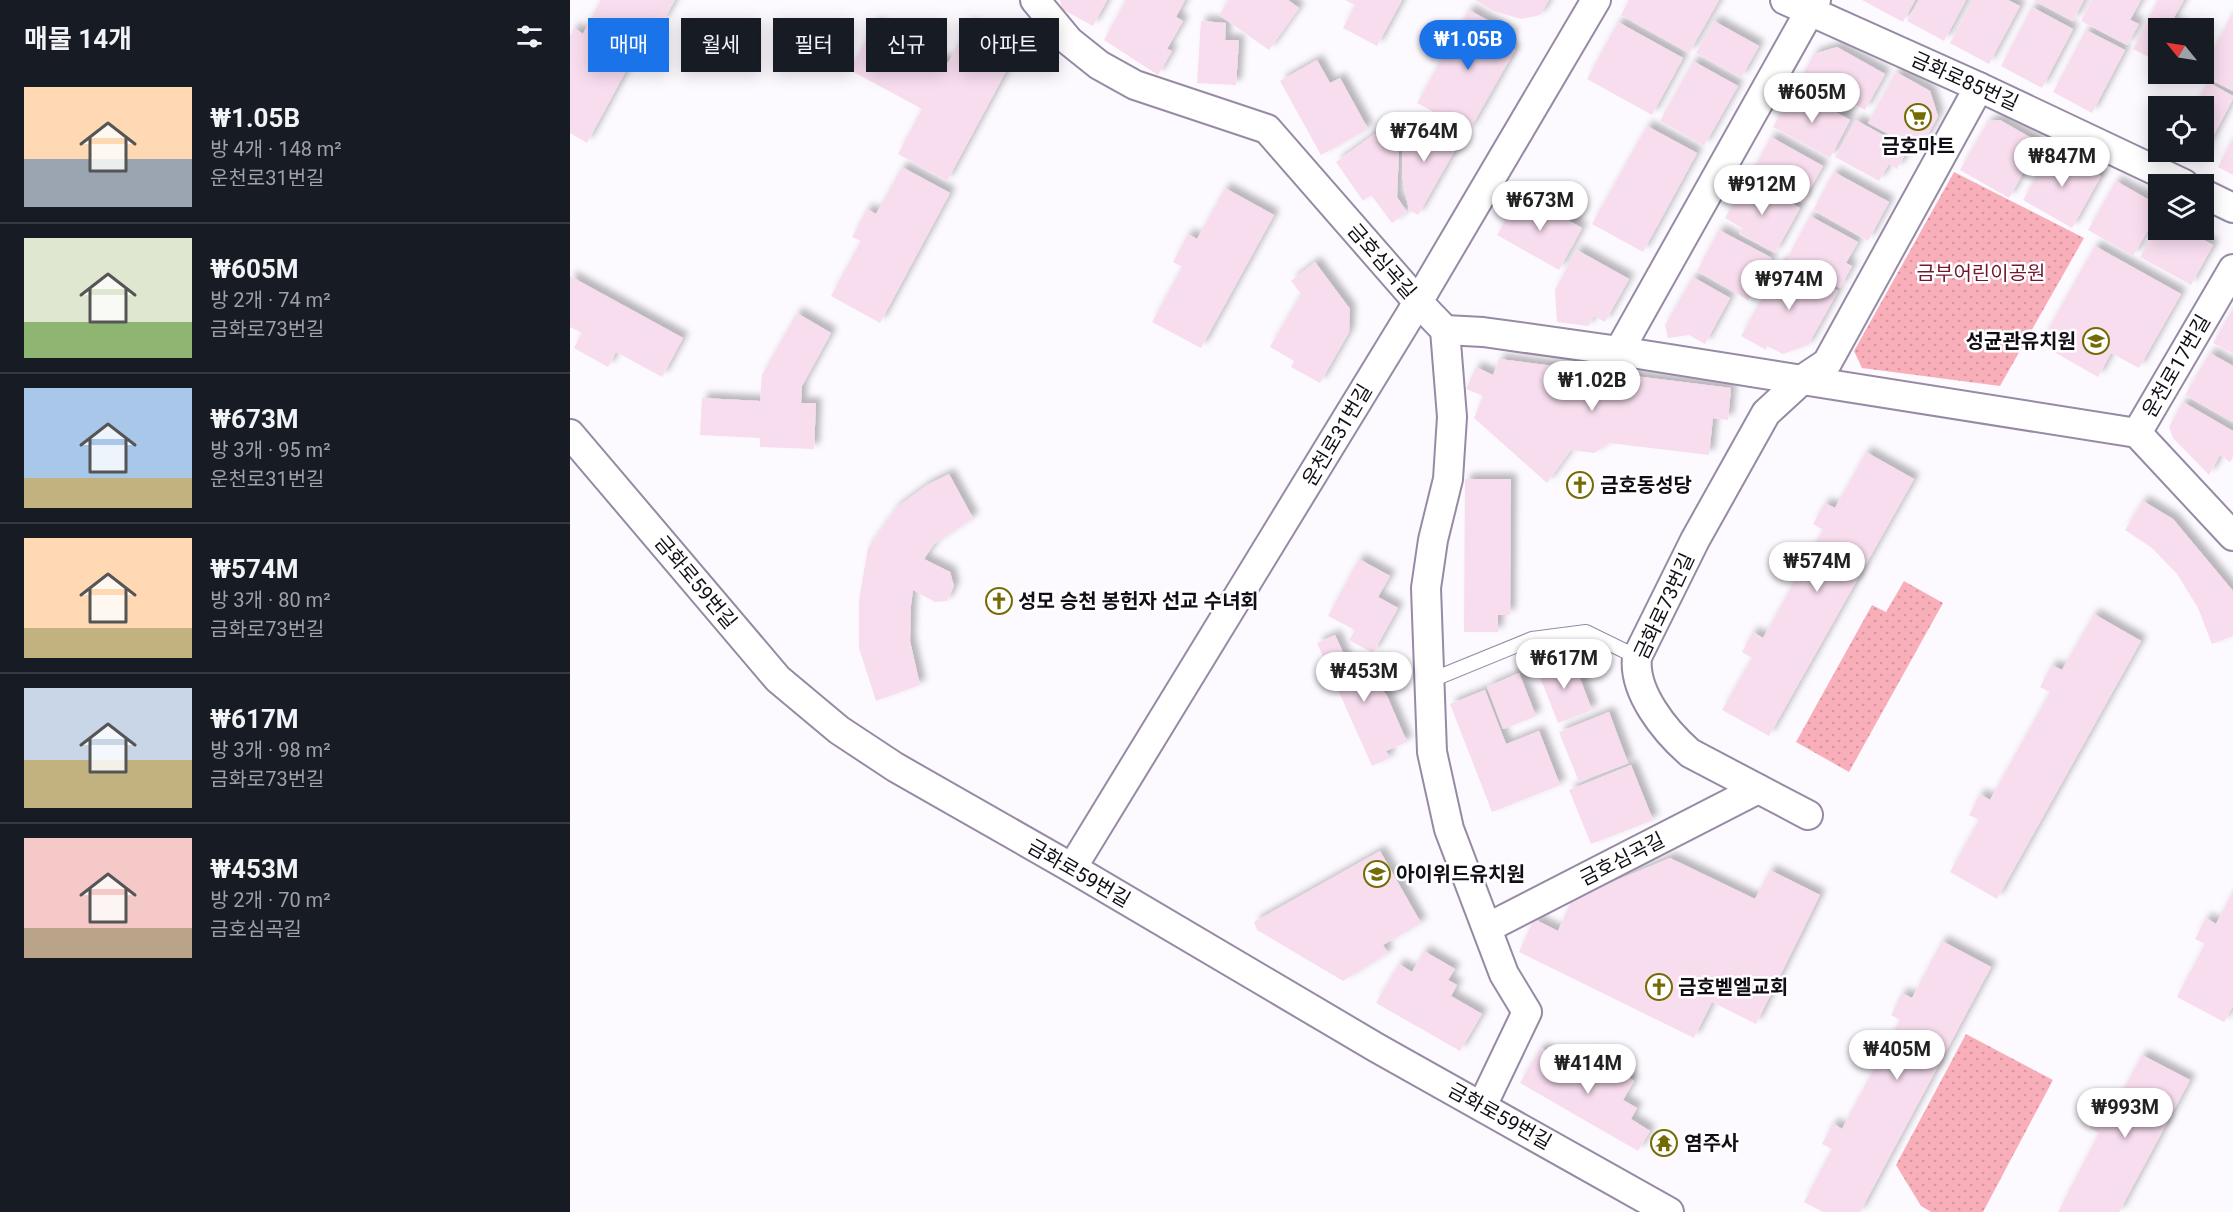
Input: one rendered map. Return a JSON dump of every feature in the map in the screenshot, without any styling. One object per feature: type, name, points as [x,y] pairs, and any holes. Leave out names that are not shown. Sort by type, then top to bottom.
[{"type":"street","name":"금호심곡길","points":[[1035,0],[1069,41],[1099,64],[1135,85],[1267,129],[1445,330]]},
{"type":"street","name":"운천로31번길","points":[[1072,868],[1418,302],[1596,0]]},
{"type":"street","name":"금화로85번길","points":[[1804,4],[2163,174]]},
{"type":"street","points":[[1619,351],[1804,4]]},
{"type":"street","name":"금화로73번길","points":[[1808,815],[1690,753],[1675,740],[1641,689],[1636,667],[1637,657],[1695,540],[1766,413],[1803,379],[1827,363],[1979,87]]},
{"type":"street","points":[[2214,199],[2233,208]]},
{"type":"street","name":"운천로17번길","points":[[2137,433],[2233,269]]},
{"type":"street","points":[[1482,1106],[1527,1012],[1504,974],[1449,829],[1432,752],[1426,588],[1433,540],[1448,479],[1452,417],[1445,330],[1483,332],[1619,351],[2137,433],[2233,536]]},
{"type":"street","name":"금화로59번길","points":[[570,434],[778,678],[839,730],[895,767],[1072,868],[1377,1048],[1669,1212]]},
{"type":"street","name":"금호심곡길","points":[[1487,928],[1758,789]]},
{"type":"lane","points":[[1429,681],[1532,639],[1586,632],[1637,657]]},
{"type":"green space","name":"금부어린이공원","points":[[1954,172],[2084,238],[2000,386],[1862,368],[1854,351]]},
{"type":"green space","points":[[1904,581],[1943,603],[1849,772],[1796,742],[1872,605],[1886,612]]},
{"type":"green space","points":[[1966,1034],[2053,1080],[1983,1212],[1931,1212],[1921,1206],[1896,1165]]},
{"type":"building","points":[[601,0],[675,0],[665,18],[591,18]]},
{"type":"building","points":[[1060,0],[1107,0],[1093,26],[1062,9]]},
{"type":"building","points":[[1126,0],[1185,0],[1176,17],[1183,21],[1167,49],[1172,51],[1158,75],[1104,40]]},
{"type":"building","points":[[1229,0],[1288,0],[1299,8],[1269,50],[1219,15]]},
{"type":"building","points":[[1345,0],[1402,0],[1377,46],[1343,28],[1355,5]]},
{"type":"building","points":[[1475,0],[1549,0],[1540,15],[1521,19],[1493,11]]},
{"type":"building","points":[[1629,0],[1719,0],[1689,53],[1621,15]]},
{"type":"building","points":[[1862,0],[1915,0],[1903,22]]},
{"type":"building","points":[[1919,0],[1966,0],[1944,41],[1907,21]]},
{"type":"building","points":[[1973,0],[2008,0],[2020,6],[1989,64],[1950,43]]},
{"type":"building","points":[[2033,0],[2084,0],[2073,21]]},
{"type":"building","points":[[2092,0],[2141,0],[2130,20],[2139,24],[2127,45],[2081,21]]},
{"type":"building","points":[[2158,0],[2184,0],[2174,18],[2149,18]]},
{"type":"building","points":[[2032,7],[2073,29],[2042,88],[2001,66]]},
{"type":"building","points":[[1469,10],[1513,34],[1507,45],[1515,50],[1469,131],[1417,103]]},
{"type":"building","points":[[2231,16],[2233,17],[2233,91],[2214,82],[2214,48]]},
{"type":"building","points":[[2148,20],[2148,57],[2133,49]]},
{"type":"building","points":[[1201,21],[1226,23],[1225,40],[1239,40],[1236,85],[1197,83]]},
{"type":"building","points":[[1714,21],[1759,46],[1741,78],[1696,53]]},
{"type":"building","points":[[1618,22],[1683,58],[1652,115],[1587,79]]},
{"type":"building","points":[[588,25],[588,72],[625,72],[587,143],[570,133],[570,36],[574,28],[583,34]]},
{"type":"building","points":[[2086,30],[2125,50],[2092,113],[2053,92]]},
{"type":"building","points":[[866,41],[866,72],[947,72],[947,62],[959,42],[959,72],[1006,72],[947,181],[898,154],[922,109],[854,72],[854,63]]},
{"type":"building","points":[[1837,47],[1885,74],[1865,110],[1843,97],[1838,104],[1799,82],[1814,54]]},
{"type":"building","points":[[1317,60],[1330,83],[1340,78],[1368,129],[1321,155],[1280,81]]},
{"type":"building","points":[[1693,61],[1738,86],[1704,146],[1660,121]]},
{"type":"building","points":[[1896,72],[1930,91],[1938,116],[1919,151],[1868,123]]},
{"type":"building","points":[[2207,84],[2212,84],[2233,96],[2214,135],[2214,96],[2200,96]]},
{"type":"building","points":[[1794,89],[1850,120],[1830,158],[1773,127]]},
{"type":"building","points":[[1856,120],[1908,149],[1897,169],[1889,164],[1879,181],[1835,157]]},
{"type":"building","points":[[2000,120],[2040,143],[2009,198],[1960,170],[1986,125],[1990,121]]},
{"type":"building","points":[[1647,126],[1697,153],[1643,252],[1592,224]]},
{"type":"building","points":[[1408,127],[1462,138],[1418,215],[1409,210],[1402,176],[1402,138]]},
{"type":"building","points":[[1383,128],[1399,150],[1397,197],[1407,212],[1392,223],[1371,195],[1363,201],[1336,162]]},
{"type":"building","points":[[1771,137],[1823,166],[1802,203],[1751,174]]},
{"type":"building","points":[[2233,138],[2233,175],[2218,167]]},
{"type":"building","points":[[2052,148],[2101,176],[2072,228],[2023,200]]},
{"type":"building","points":[[902,167],[950,193],[880,323],[831,296],[861,241],[852,237],[867,209],[876,214]]},
{"type":"building","points":[[1834,172],[1889,202],[1868,241],[1813,210]]},
{"type":"building","points":[[1747,179],[1800,208],[1775,253],[1739,234],[1742,228],[1725,218]]},
{"type":"building","points":[[2116,181],[2148,199],[2148,230],[2133,256],[2088,230]]},
{"type":"building","points":[[1225,188],[1274,215],[1201,348],[1152,322],[1182,267],[1173,262],[1188,234],[1197,239]]},
{"type":"building","points":[[1520,194],[1582,228],[1559,270],[1497,235]]},
{"type":"building","points":[[1810,216],[1858,242],[1846,263],[1852,266],[1840,288],[1787,259]]},
{"type":"building","points":[[1719,230],[1772,258],[1748,300],[1697,271]]},
{"type":"building","points":[[2150,240],[2204,240],[2213,245],[2191,285],[2140,257]]},
{"type":"building","points":[[2095,246],[2181,294],[2139,368],[2111,353],[2098,377],[2040,344]]},
{"type":"building","points":[[1577,250],[1629,279],[1605,322],[1594,316],[1588,326],[1557,322],[1555,290]]},
{"type":"building","points":[[1783,261],[1838,291],[1808,345],[1783,354],[1767,346],[1766,350],[1741,336]]},
{"type":"building","points":[[1315,262],[1350,309],[1349,332],[1320,383],[1291,367],[1294,361],[1270,347],[1301,294],[1291,281]]},
{"type":"building","points":[[570,276],[683,338],[662,377],[616,352],[608,367],[574,348],[582,333],[570,327]]},
{"type":"building","points":[[1693,277],[1730,298],[1705,344],[1689,335],[1668,338],[1665,325]]},
{"type":"building","points":[[2233,309],[2233,354],[2213,343]]},
{"type":"building","points":[[797,313],[831,333],[802,386],[801,403],[816,403],[814,449],[760,447],[760,438],[700,435],[702,398],[760,401],[762,375]]},
{"type":"building","points":[[2210,353],[2233,366],[2233,422],[2185,395]]},
{"type":"building","points":[[1499,359],[1731,388],[1728,420],[1713,418],[1709,455],[1609,443],[1594,453],[1571,450],[1547,483],[1474,418],[1483,396],[1466,389],[1476,367],[1493,375]]},
{"type":"building","points":[[2183,402],[2233,431],[2233,457],[2230,462],[2220,455],[2209,475],[2173,438],[2169,427]]},
{"type":"building","points":[[1866,452],[1914,479],[1769,736],[1722,710],[1752,658],[1742,652],[1753,632],[1763,638],[1823,530],[1813,524],[1825,503],[1835,508]]},
{"type":"building","points":[[949,474],[973,518],[934,544],[924,559],[950,572],[954,586],[947,601],[935,602],[913,590],[910,641],[920,685],[876,701],[859,648],[859,600],[868,548],[896,508],[927,485]]},
{"type":"building","points":[[1465,479],[1511,479],[1510,615],[1498,615],[1498,632],[1464,632]]},
{"type":"building","points":[[2143,501],[2173,519],[2233,591],[2233,636],[2212,644],[2198,608],[2177,574],[2152,548],[2125,530]]},
{"type":"building","points":[[1359,559],[1390,576],[1378,597],[1398,608],[1373,653],[1349,640],[1355,630],[1328,616]]},
{"type":"building","points":[[2094,614],[2141,641],[1997,899],[1950,872],[1979,820],[1969,815],[1980,794],[1990,800],[2050,692],[2040,687],[2052,665],[2062,670]]},
{"type":"building","points":[[1335,635],[1348,663],[1365,667],[1387,696],[1407,742],[1386,751],[1390,758],[1372,766],[1317,643]]},
{"type":"building","points":[[1564,656],[1570,670],[1576,668],[1592,710],[1558,723],[1536,667]]},
{"type":"building","points":[[1519,673],[1536,716],[1503,729],[1487,687]]},
{"type":"building","points":[[1485,690],[1506,744],[1539,731],[1560,785],[1492,812],[1450,704]]},
{"type":"building","points":[[1609,712],[1628,763],[1579,782],[1559,732]]},
{"type":"building","points":[[1631,765],[1653,820],[1591,844],[1569,790]]},
{"type":"building","points":[[1380,851],[1421,923],[1383,945],[1388,953],[1343,981],[1257,930],[1254,922]]},
{"type":"building","points":[[1670,858],[1755,899],[1770,870],[1820,895],[1756,1024],[1712,1002],[1694,1038],[1519,952],[1534,919],[1558,931],[1572,899]]},
{"type":"building","points":[[2233,891],[2233,1006],[2224,1022],[2177,997],[2205,944],[2195,939],[2206,918],[2216,924]]},
{"type":"building","points":[[1942,941],[1991,967],[1860,1212],[1823,1212],[1804,1202],[1832,1149],[1822,1144],[1833,1123],[1842,1129],[1900,1020],[1891,1015],[1902,993],[1912,998]]},
{"type":"building","points":[[1424,951],[1455,969],[1448,980],[1457,985],[1451,996],[1482,1014],[1460,1051],[1376,1003],[1399,964],[1412,972]]},
{"type":"building","points":[[1541,1048],[1580,1071],[1590,1055],[1634,1081],[1623,1100],[1637,1108],[1631,1119],[1650,1131],[1638,1151],[1520,1083]]},
{"type":"building","points":[[2142,1055],[2190,1080],[2119,1212],[2058,1212],[2099,1133],[2090,1128],[2101,1106],[2112,1111]]},
{"type":"place","name":"금호마트","points":[[1918,117]]},
{"type":"place","name":"성균관유치원","points":[[2096,341]]},
{"type":"place","name":"금호동성당","points":[[1580,485]]},
{"type":"place","name":"성모 승천 봉헌자 선교 수녀회","points":[[999,601]]},
{"type":"place","name":"아이위드유치원","points":[[1377,874]]},
{"type":"place","name":"금호벧엘교회","points":[[1659,987]]},
{"type":"place","name":"염주사","points":[[1664,1143]]}]
